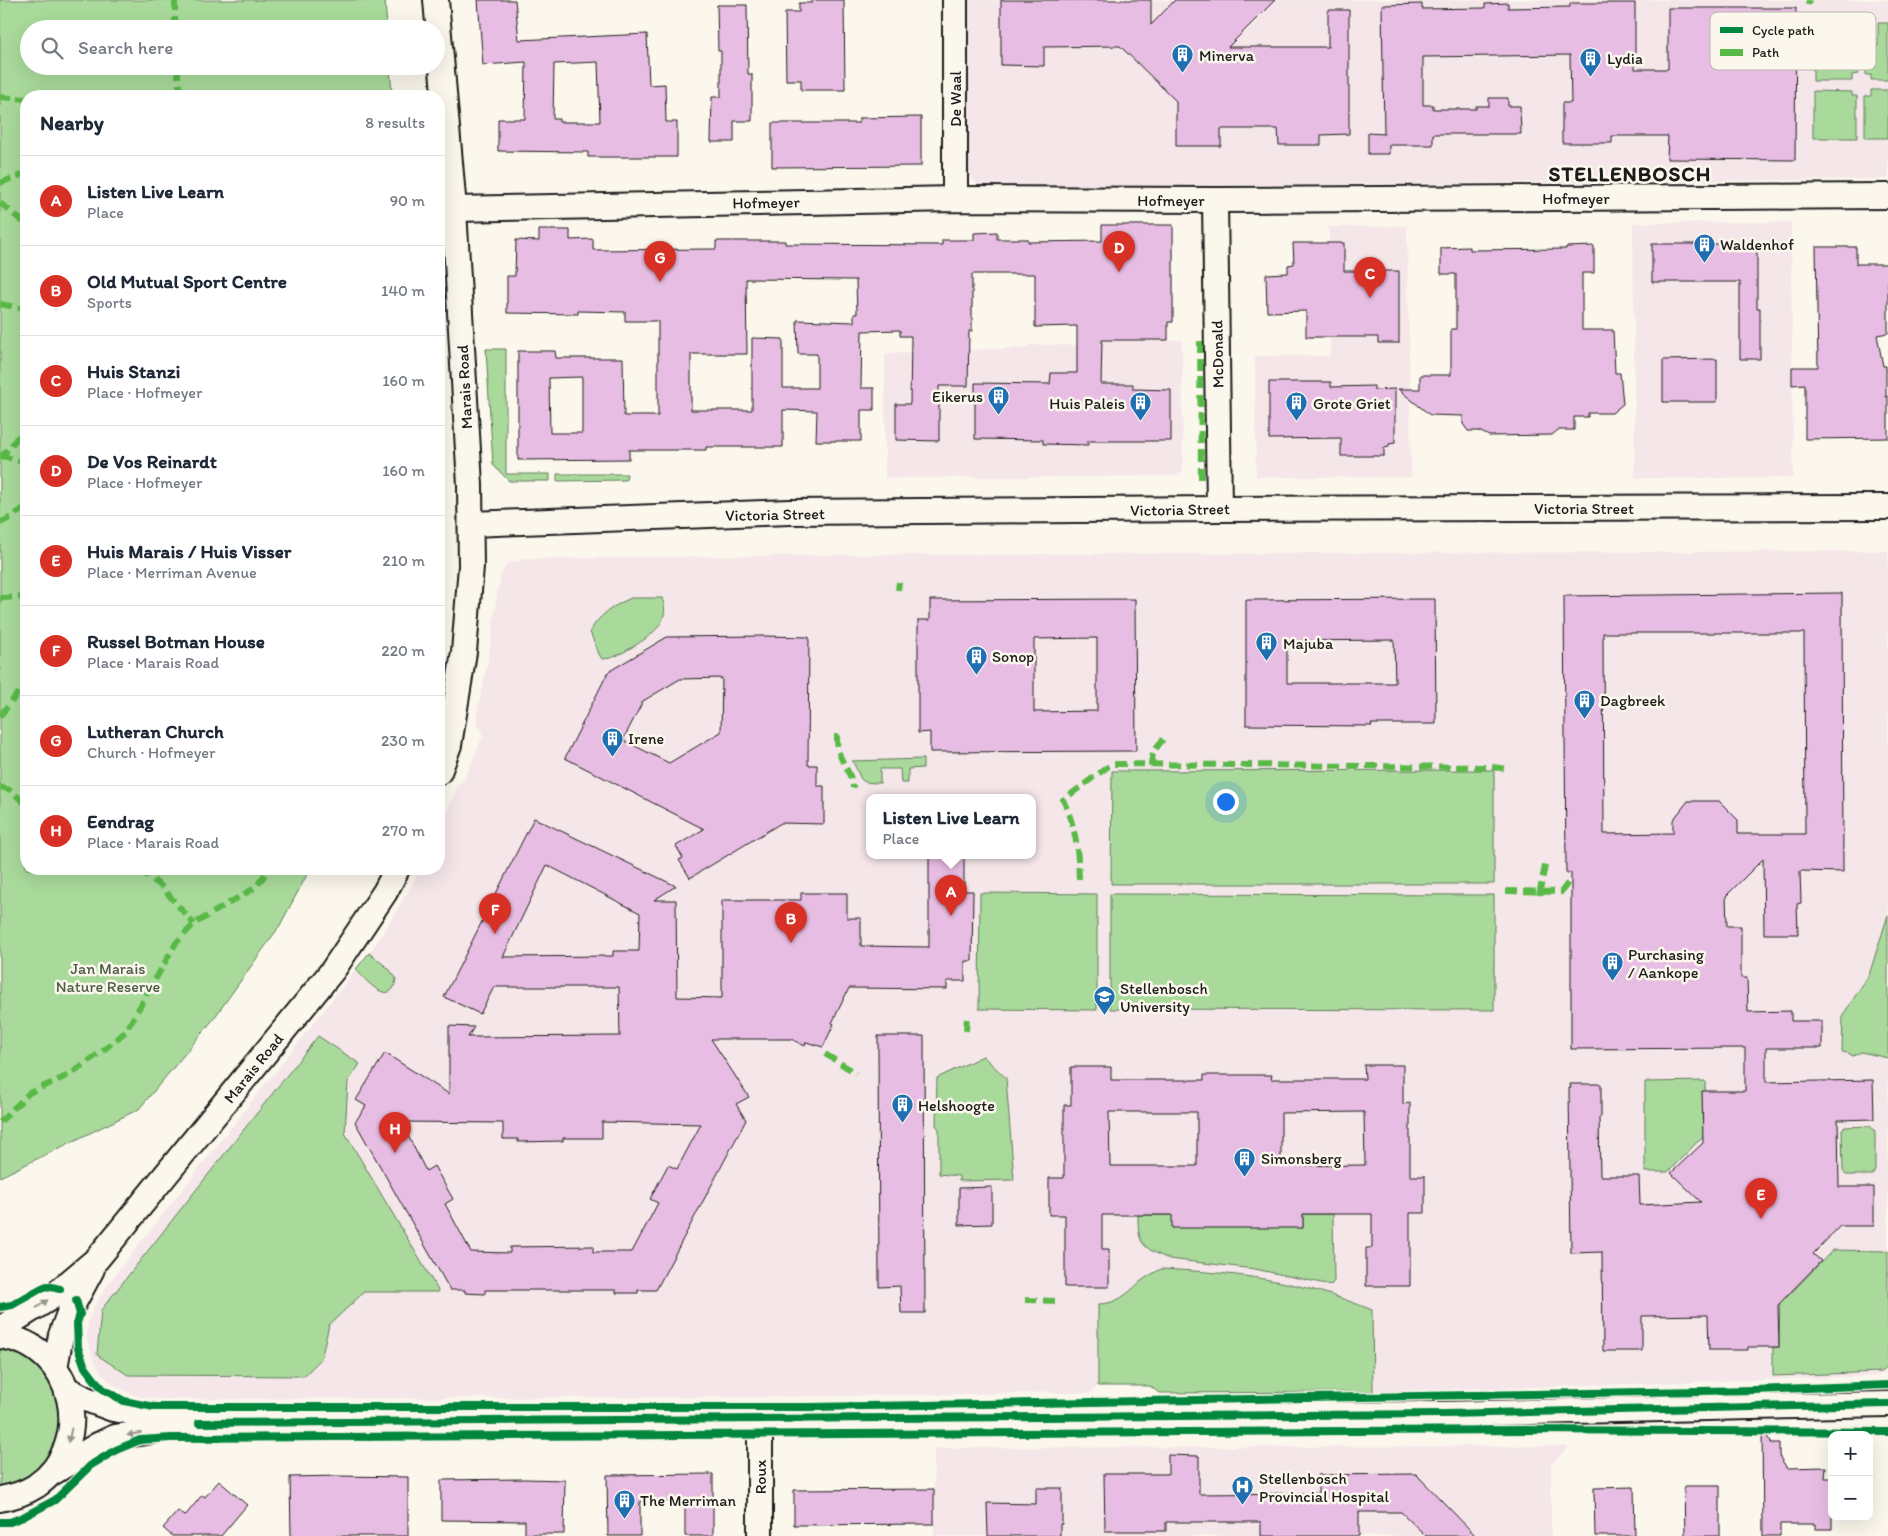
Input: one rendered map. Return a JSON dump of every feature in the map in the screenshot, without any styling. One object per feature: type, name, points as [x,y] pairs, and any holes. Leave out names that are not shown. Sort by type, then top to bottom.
[{"type":"street","name":"Marais Road","points":[[436,0],[438,20]]},
{"type":"street","name":"De Waal","points":[[955,0],[955,198]]},
{"type":"street","name":"Marais Road","points":[[442,75],[444,90]]},
{"type":"street","name":"Marais Road","points":[[445,104],[454,209],[471,524],[471,566],[464,652],[449,745],[445,756]]},
{"type":"street","name":"Hofmeyer","points":[[454,209],[955,198],[1215,200],[1888,196]]},
{"type":"street","name":"McDonald","points":[[1215,200],[1219,509]]},
{"type":"street","name":"Victoria Street","points":[[471,524],[790,512],[1888,507]]},
{"type":"street","name":"Marais Road","points":[[0,1329],[53,1296],[97,1258],[333,970],[385,892],[394,875]]},
{"type":"street","name":"Marais Road","points":[[55,1368],[61,1335],[71,1308],[97,1258]]},
{"type":"street","points":[[0,1336],[26,1344],[42,1354],[55,1368],[67,1389],[72,1425],[64,1451],[49,1474]]},
{"type":"street","points":[[67,1389],[86,1399],[114,1409],[199,1423]]},
{"type":"street","points":[[0,1499],[19,1494],[35,1486],[49,1474],[98,1445],[115,1438],[199,1423],[1445,1414],[1888,1404]]},
{"type":"street","name":"Roux","points":[[760,1418],[760,1536]]},
{"type":"shaded area","points":[[967,0],[1888,0],[1888,179],[986,188],[978,185],[973,180],[968,173]]},
{"type":"shaded area","points":[[1791,222],[1793,478],[1635,478],[1633,223]]},
{"type":"shaded area","points":[[1407,226],[1411,477],[1256,477],[1255,356],[1330,356],[1329,227]]},
{"type":"shaded area","points":[[1102,340],[1182,340],[1183,471],[1175,476],[885,478],[885,353],[1028,348],[1028,345],[1102,345]]},
{"type":"shaded area","name":"Stellenbosch University","points":[[1888,551],[1888,1372],[1878,1376],[1373,1392],[1159,1393],[1150,1386],[1098,1386],[1089,1393],[1051,1393],[1045,1390],[1041,1393],[756,1397],[158,1399],[136,1396],[115,1386],[102,1374],[92,1357],[87,1337],[88,1322],[94,1307],[108,1284],[379,940],[417,875],[445,875],[445,817],[458,785],[465,778],[483,736],[477,723],[477,714],[488,661],[502,573],[507,564],[527,559],[824,555]]},
{"type":"shaded area","name":"Stellenbosch Provincial Hospital","points":[[1569,1446],[1551,1465],[1551,1536],[934,1536],[934,1448]]},
{"type":"green space","name":"Jan Marais Nature Reserve","points":[[0,0],[385,0],[386,20],[20,20],[20,75],[391,75],[392,90],[20,90],[20,875],[307,875],[279,927],[212,1021],[139,1109],[0,1177]]},
{"type":"green space","points":[[1878,23],[1888,23],[1888,80],[1871,80],[1871,75],[1866,75],[1866,70],[1876,70],[1876,46],[1878,46]]},
{"type":"green space","points":[[1813,70],[1858,70],[1858,74],[1852,75],[1852,81],[1813,81]]},
{"type":"green space","points":[[1871,90],[1888,90],[1888,138],[1865,138],[1865,96],[1871,96]]},
{"type":"green space","points":[[1813,91],[1852,92],[1852,96],[1857,96],[1857,138],[1813,138]]},
{"type":"green space","points":[[486,349],[506,349],[506,474],[550,474],[550,481],[509,481],[493,465]]},
{"type":"green space","points":[[557,474],[627,474],[626,480],[557,481]]},
{"type":"green space","points":[[631,598],[662,598],[664,614],[662,621],[653,632],[640,642],[619,655],[602,659],[590,632],[598,620],[608,611]]},
{"type":"green space","points":[[923,759],[923,768],[908,769],[908,783],[901,783],[900,769],[880,769],[880,783],[863,781],[852,761]]},
{"type":"green space","points":[[1494,770],[1494,884],[1111,884],[1112,771]]},
{"type":"green space","points":[[980,893],[1097,894],[1097,1010],[979,1009]]},
{"type":"green space","points":[[1110,894],[1494,895],[1494,1010],[1110,1009]]},
{"type":"green space","points":[[1888,915],[1888,1058],[1861,1052],[1853,1056],[1842,1052],[1843,1015],[1869,975]]},
{"type":"green space","points":[[369,953],[389,969],[396,978],[394,987],[390,992],[378,990],[372,986],[356,969]]},
{"type":"green space","points":[[318,1036],[360,1064],[348,1082],[345,1133],[439,1292],[364,1292],[329,1325],[321,1359],[304,1376],[128,1375],[97,1355],[101,1310]]},
{"type":"green space","points":[[983,1056],[1006,1078],[1014,1180],[959,1181],[959,1176],[939,1174],[939,1129],[936,1125],[937,1078]]},
{"type":"green space","points":[[1705,1081],[1706,1133],[1668,1172],[1645,1172],[1645,1082]]},
{"type":"green space","points":[[1870,1126],[1875,1132],[1875,1170],[1873,1175],[1846,1175],[1843,1171],[1842,1129],[1845,1127]]},
{"type":"green space","points":[[1303,1214],[1333,1214],[1334,1281],[1331,1285],[1255,1269],[1169,1259],[1152,1251],[1143,1243],[1140,1239],[1138,1225],[1138,1215],[1172,1215],[1303,1228]]},
{"type":"green space","points":[[1833,1250],[1888,1251],[1888,1367],[1880,1372],[1773,1376],[1773,1347],[1779,1347],[1780,1293],[1786,1298]]},
{"type":"green space","points":[[1161,1269],[1243,1276],[1294,1285],[1372,1310],[1373,1392],[1159,1393],[1150,1386],[1098,1386],[1098,1304],[1105,1304],[1121,1298],[1142,1280]]},
{"type":"green space","points":[[0,1346],[29,1358],[48,1376],[55,1389],[59,1419],[53,1448],[45,1460],[27,1477],[0,1487]]},
{"type":"building","points":[[478,0],[515,0],[519,40],[647,34],[649,85],[665,84],[666,122],[677,122],[677,157],[588,157],[588,152],[498,151],[498,119],[525,119],[526,62],[483,65]],"holes":[[[598,62],[600,122],[559,122],[559,119],[553,119],[554,64]]]},
{"type":"building","points":[[812,0],[844,0],[845,90],[801,90],[801,80],[786,80],[785,12],[799,12],[799,3],[812,3]]},
{"type":"building","name":"Minerva","points":[[1001,0],[1151,0],[1151,25],[1175,0],[1275,0],[1228,47],[1328,47],[1328,10],[1349,10],[1349,134],[1321,135],[1321,145],[1279,145],[1278,129],[1221,129],[1221,146],[1176,146],[1176,101],[1120,46],[1044,47],[1044,66],[1001,65]]},
{"type":"building","points":[[1508,3],[1508,8],[1570,7],[1570,3],[1635,3],[1635,69],[1668,69],[1668,8],[1796,8],[1796,12],[1710,12],[1710,70],[1796,70],[1795,160],[1667,159],[1668,136],[1612,136],[1612,143],[1562,143],[1562,103],[1571,103],[1570,55],[1423,57],[1423,105],[1433,105],[1433,109],[1476,109],[1476,106],[1489,106],[1489,98],[1508,98],[1508,106],[1520,106],[1521,134],[1433,134],[1433,145],[1389,145],[1389,154],[1368,154],[1368,133],[1384,134],[1382,5],[1422,4],[1422,9],[1485,8],[1485,4]]},
{"type":"building","points":[[717,5],[747,5],[748,74],[752,74],[752,121],[734,121],[734,142],[711,142],[712,97],[721,97],[721,51],[718,51]]},
{"type":"building","points":[[921,117],[921,166],[772,167],[772,123],[859,123],[859,118]]},
{"type":"building","points":[[1102,225],[1173,225],[1173,322],[1168,322],[1168,340],[1102,340],[1101,384],[1133,384],[1133,389],[1171,390],[1171,441],[1088,441],[1088,445],[1043,444],[1043,440],[975,439],[975,383],[1050,384],[1051,373],[1077,373],[1077,326],[1035,327],[1035,274],[972,274],[972,331],[969,331],[968,386],[939,386],[939,441],[896,440],[896,404],[910,404],[911,336],[900,336],[900,330],[862,331],[861,388],[874,388],[874,410],[861,410],[861,441],[816,441],[817,411],[783,410],[783,447],[629,450],[629,459],[518,460],[518,351],[555,351],[556,358],[623,358],[624,416],[658,416],[658,321],[625,321],[625,312],[578,311],[578,314],[507,313],[507,276],[515,276],[516,240],[539,241],[539,230],[570,230],[570,240],[593,239],[593,250],[716,249],[716,241],[785,241],[785,244],[942,245],[942,240],[974,240],[974,233],[997,232],[997,239],[1028,239],[1028,242],[1102,241]],"holes":[[[746,279],[856,280],[857,314],[854,314],[854,322],[797,320],[798,354],[817,354],[817,388],[783,388],[783,339],[752,338],[752,410],[691,410],[691,354],[747,354]],[[582,377],[582,433],[550,433],[549,378]]]},
{"type":"building","points":[[1293,243],[1344,243],[1344,271],[1399,271],[1399,343],[1378,343],[1378,337],[1306,337],[1306,311],[1267,312],[1266,274],[1288,273],[1288,265],[1294,264]]},
{"type":"building","name":"Waldenhof","points":[[1652,244],[1757,244],[1757,308],[1760,308],[1760,359],[1740,359],[1740,282],[1652,282]]},
{"type":"building","points":[[1594,246],[1594,273],[1582,273],[1582,330],[1613,330],[1615,373],[1620,373],[1623,404],[1612,413],[1588,413],[1588,417],[1574,417],[1574,430],[1558,430],[1552,435],[1489,436],[1479,431],[1468,431],[1463,424],[1463,416],[1430,415],[1398,389],[1420,389],[1420,375],[1451,375],[1451,329],[1456,329],[1456,274],[1441,274],[1441,248],[1470,247],[1470,250],[1566,249],[1566,247]]},
{"type":"building","points":[[1816,247],[1856,247],[1856,264],[1888,264],[1888,333],[1877,335],[1883,366],[1886,366],[1888,438],[1805,439],[1805,384],[1792,385],[1792,367],[1818,367]]},
{"type":"building","points":[[1717,359],[1717,402],[1663,402],[1663,360]]},
{"type":"building","points":[[1269,382],[1331,382],[1331,387],[1374,386],[1374,390],[1395,389],[1395,443],[1389,444],[1389,447],[1384,448],[1384,456],[1341,456],[1341,438],[1269,439]]},
{"type":"building","points":[[1842,593],[1843,872],[1800,871],[1801,903],[1797,904],[1798,934],[1764,934],[1763,859],[1726,896],[1727,926],[1741,926],[1741,978],[1747,978],[1748,1012],[1791,1011],[1791,1021],[1822,1021],[1822,1048],[1766,1048],[1766,1082],[1873,1080],[1874,1119],[1838,1120],[1839,1187],[1874,1187],[1874,1226],[1840,1226],[1813,1254],[1821,1261],[1778,1305],[1779,1347],[1748,1347],[1748,1350],[1709,1350],[1708,1315],[1642,1316],[1642,1351],[1603,1351],[1602,1252],[1571,1253],[1570,1084],[1601,1084],[1601,1117],[1599,1117],[1600,1176],[1639,1176],[1640,1205],[1701,1202],[1671,1173],[1703,1143],[1702,1091],[1745,1091],[1745,1048],[1571,1049],[1571,873],[1566,873],[1564,596]],"holes":[[[1603,633],[1804,633],[1805,834],[1738,834],[1738,820],[1719,801],[1688,801],[1673,820],[1673,833],[1604,834]]]},
{"type":"building","name":"Sonop","points":[[1135,599],[1136,751],[930,752],[930,732],[918,733],[918,620],[930,620],[930,600]],"holes":[[[1097,638],[1097,711],[1034,712],[1034,639]]]},
{"type":"building","name":"Majuba","points":[[1435,599],[1436,724],[1371,724],[1372,726],[1246,725],[1246,600]],"holes":[[[1394,640],[1395,683],[1287,683],[1287,641]]]},
{"type":"building","name":"Irene","points":[[667,637],[809,637],[808,765],[817,765],[817,786],[824,786],[824,824],[781,823],[690,878],[679,860],[683,858],[676,846],[704,829],[565,758],[608,672]],"holes":[[[722,678],[721,732],[669,763],[623,740],[643,701],[680,679]]]},
{"type":"building","points":[[534,818],[676,886],[654,900],[676,900],[677,997],[722,998],[722,900],[801,900],[801,893],[847,893],[847,918],[861,918],[861,946],[929,947],[929,859],[964,859],[964,889],[965,891],[973,891],[972,961],[965,961],[965,981],[947,981],[947,989],[849,988],[823,1047],[806,1042],[805,1046],[791,1039],[711,1039],[749,1097],[736,1104],[746,1120],[656,1290],[638,1290],[638,1293],[616,1293],[616,1290],[485,1290],[485,1294],[465,1293],[465,1290],[450,1290],[355,1122],[366,1106],[356,1100],[385,1053],[449,1094],[449,1026],[474,1027],[468,1037],[620,1036],[619,987],[494,987],[480,1014],[444,997]],"holes":[[[547,865],[640,913],[639,951],[613,951],[613,956],[503,957]],[[401,1122],[503,1123],[503,1139],[518,1139],[518,1142],[563,1141],[563,1138],[602,1138],[602,1122],[701,1124],[677,1169],[668,1165],[650,1199],[658,1203],[632,1252],[593,1252],[593,1246],[510,1247],[510,1253],[471,1252],[445,1204],[453,1199],[434,1166],[426,1171]]]},
{"type":"building","name":"Helshoogte","points":[[878,1036],[924,1036],[925,1313],[901,1313],[900,1286],[879,1287]]},
{"type":"building","name":"Simonsberg","points":[[1364,1065],[1403,1065],[1403,1104],[1410,1103],[1410,1176],[1425,1176],[1425,1213],[1410,1213],[1410,1286],[1366,1286],[1366,1248],[1372,1248],[1372,1214],[1303,1214],[1303,1228],[1172,1228],[1172,1215],[1102,1215],[1102,1249],[1109,1249],[1109,1287],[1065,1287],[1065,1215],[1049,1215],[1049,1178],[1064,1178],[1064,1105],[1071,1105],[1071,1067],[1111,1067],[1111,1080],[1204,1080],[1204,1075],[1272,1075],[1271,1079],[1365,1079]],"holes":[[[1109,1112],[1197,1112],[1197,1166],[1110,1166]],[[1364,1112],[1365,1165],[1281,1166],[1281,1113]]]},
{"type":"building","points":[[992,1187],[992,1224],[959,1225],[959,1188]]},
{"type":"building","points":[[1762,1429],[1772,1444],[1779,1444],[1779,1456],[1787,1468],[1826,1467],[1825,1478],[1828,1478],[1828,1521],[1832,1521],[1832,1529],[1815,1529],[1815,1524],[1780,1524],[1780,1536],[1763,1536]]},
{"type":"building","points":[[1168,1455],[1199,1456],[1199,1494],[1318,1493],[1318,1475],[1416,1474],[1476,1536],[1426,1536],[1401,1512],[1359,1512],[1359,1536],[1261,1536],[1261,1522],[1166,1522],[1166,1531],[1105,1531],[1104,1474],[1168,1474]]},
{"type":"building","name":"The Merriman","points":[[713,1474],[713,1536],[685,1536],[685,1502],[640,1502],[640,1536],[608,1536],[607,1475]]},
{"type":"building","points":[[290,1477],[408,1477],[408,1536],[291,1536]]},
{"type":"building","points":[[441,1480],[565,1480],[564,1534],[525,1534],[525,1521],[441,1520]]},
{"type":"building","points":[[219,1481],[247,1505],[221,1536],[172,1536],[163,1528],[178,1511],[185,1516],[202,1495],[205,1497]]},
{"type":"building","points":[[1684,1486],[1720,1486],[1720,1536],[1685,1536]]},
{"type":"building","points":[[1634,1487],[1635,1536],[1595,1536],[1594,1488]]},
{"type":"building","points":[[1036,1488],[1062,1488],[1060,1536],[988,1536],[987,1503],[1036,1504]]},
{"type":"building","points":[[934,1489],[934,1524],[794,1525],[794,1490]]},
{"type":"marked path","points":[[175,0],[175,20]]},
{"type":"marked path","points":[[1808,5],[1809,0]]},
{"type":"marked path","points":[[178,75],[179,90]]},
{"type":"marked path","points":[[0,97],[20,99]]},
{"type":"marked path","points":[[0,183],[20,175]]},
{"type":"marked path","points":[[0,203],[20,219]]},
{"type":"marked path","points":[[0,304],[20,308]]},
{"type":"marked path","points":[[1200,341],[1201,482]]},
{"type":"marked path","points":[[0,459],[20,434]]},
{"type":"marked path","points":[[0,455],[20,461]]},
{"type":"marked path","points":[[0,523],[20,511]]},
{"type":"marked path","points":[[898,590],[899,582]]},
{"type":"marked path","points":[[0,598],[20,597]]},
{"type":"marked path","points":[[0,716],[20,691]]},
{"type":"marked path","points":[[837,734],[839,752],[850,776],[853,788]]},
{"type":"marked path","points":[[1151,766],[1154,752],[1167,735]]},
{"type":"marked path","points":[[1079,879],[1078,858],[1071,819],[1063,800],[1113,764],[1492,767],[1507,769]]},
{"type":"marked path","points":[[0,787],[10,790],[20,799]]},
{"type":"marked path","points":[[1539,895],[1546,861]]},
{"type":"marked path","points":[[147,875],[161,886],[194,924]]},
{"type":"marked path","points":[[0,1122],[29,1093],[71,1074],[126,1031],[176,943],[194,924],[256,887],[265,875]]},
{"type":"marked path","points":[[1506,891],[1561,892],[1571,879]]},
{"type":"marked path","points":[[966,1031],[967,1016]]},
{"type":"marked path","points":[[825,1054],[856,1073]]},
{"type":"marked path","points":[[1025,1300],[1057,1301]]},
{"type":"cycle path","points":[[0,1307],[12,1305],[47,1286],[60,1289]]},
{"type":"cycle path","points":[[76,1300],[80,1314],[77,1323],[78,1348],[85,1367],[103,1389],[124,1401],[154,1407],[810,1407],[1755,1390],[1888,1385]]},
{"type":"cycle path","points":[[199,1423],[1445,1414],[1888,1404]]},
{"type":"cycle path","points":[[0,1522],[10,1522],[23,1517],[55,1500],[91,1465],[116,1450],[140,1440],[171,1438],[1525,1430],[1888,1432]]},
{"type":"place","name":"Minerva","points":[[1183,74]]},
{"type":"place","name":"Lydia","points":[[1591,77]]},
{"type":"place","name":"Waldenhof","points":[[1704,263]]},
{"type":"place","name":"De Vos Reinardt","points":[[1119,272]]},
{"type":"place","name":"Lutheran Church","points":[[660,282]]},
{"type":"place","name":"Huis Stanzi","points":[[1370,298]]},
{"type":"place","name":"Eikerus","points":[[999,415]]},
{"type":"place","name":"Huis Paleis","points":[[1141,422]]},
{"type":"place","name":"Grote Griet","points":[[1297,422]]},
{"type":"place","name":"Majuba","points":[[1267,662]]},
{"type":"place","name":"Sonop","points":[[976,675]]},
{"type":"place","name":"Dagbreek","points":[[1584,719]]},
{"type":"place","name":"Irene","points":[[612,757]]},
{"type":"place","name":"Listen Live Learn","points":[[951,916]]},
{"type":"place","name":"Russel Botman House","points":[[495,934]]},
{"type":"place","name":"Old Mutual Sport Centre","points":[[791,943]]},
{"type":"place","name":"Purchasing / Aankope","points":[[1612,982]]},
{"type":"place","name":"Stellenbosch University","points":[[1104,1016]]},
{"type":"place","name":"Helshoogte","points":[[902,1124]]},
{"type":"place","name":"Eendrag","points":[[395,1153]]},
{"type":"place","name":"Simonsberg","points":[[1245,1177]]},
{"type":"place","name":"Huis Marais / Huis Visser","points":[[1761,1219]]},
{"type":"place","name":"Stellenbosch Provincial Hospital","points":[[1243,1506]]},
{"type":"place","name":"The Merriman","points":[[624,1519]]},
{"type":"district","name":"STELLENBOSCH","points":[[1630,174]]}]
